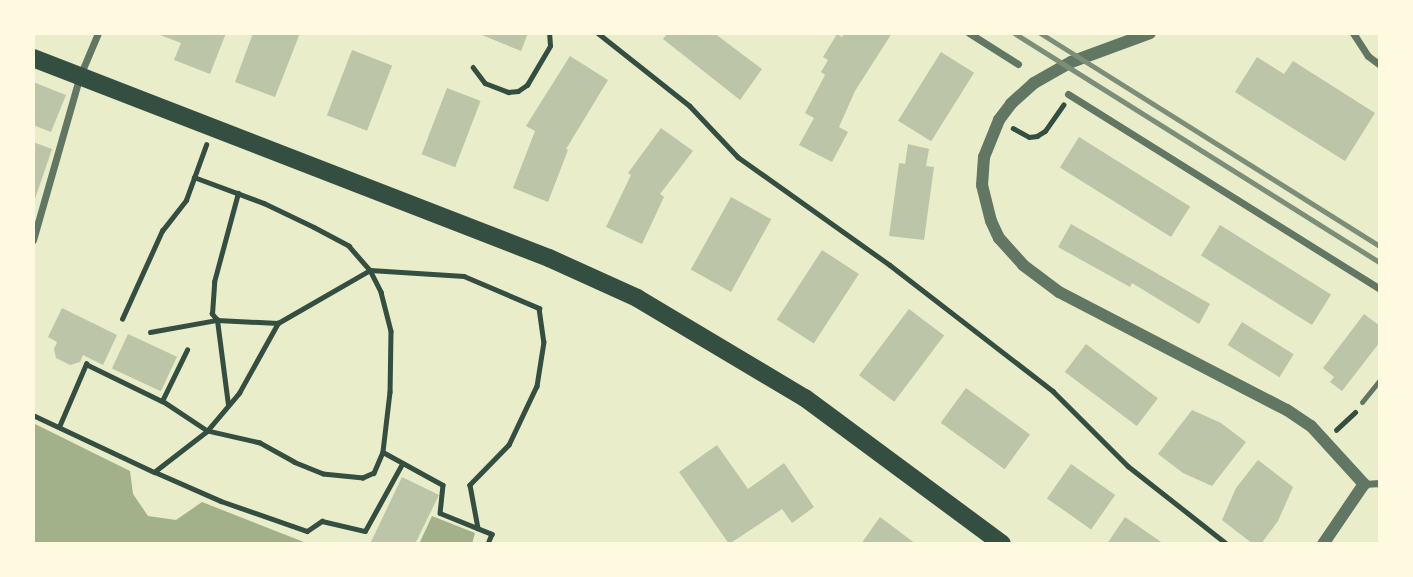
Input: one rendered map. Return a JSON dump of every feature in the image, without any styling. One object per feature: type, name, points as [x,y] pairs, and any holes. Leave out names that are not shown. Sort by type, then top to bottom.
[{"type":"main road","points":[[33,58],[549,258],[637,298],[805,398],[1002,544]]},
{"type":"street","points":[[33,240],[79,78],[98,33]]},
{"type":"street","points":[[969,33],[1018,64]]},
{"type":"street","points":[[1150,33],[1071,62],[1034,83],[999,120],[984,157],[982,185],[985,203],[999,238],[1023,265],[1059,292],[1287,410],[1311,426],[1364,484]]},
{"type":"street","points":[[1353,33],[1368,56],[1380,65]]},
{"type":"street","points":[[1068,94],[1380,289]]},
{"type":"street","points":[[1364,484],[1380,483]]},
{"type":"street","points":[[1323,544],[1364,484]]},
{"type":"lane","points":[[1362,402],[1380,380]]},
{"type":"path","points":[[474,67],[485,83],[508,92],[518,91],[527,85],[550,46],[549,33]]},
{"type":"path","points":[[598,33],[690,106],[738,157],[890,265],[1053,391],[1128,466],[1227,544]]},
{"type":"path","points":[[1014,128],[1029,137],[1037,136],[1045,131],[1056,115]]},
{"type":"path","points":[[122,319],[162,230],[186,200],[212,128]]},
{"type":"path","points":[[59,427],[86,364],[162,401],[207,432],[260,443],[323,474],[363,478],[374,473],[383,452],[390,392],[391,331],[381,292],[370,270],[348,246],[238,193],[194,177]]},
{"type":"path","points":[[228,406],[217,320],[212,314],[214,282],[238,193]]},
{"type":"path","points":[[154,472],[207,432],[228,406],[278,323],[370,270],[464,276],[539,308],[544,342],[537,386],[509,445],[470,485],[478,528]]},
{"type":"path","points":[[150,332],[217,320],[278,323]]},
{"type":"path","points":[[162,401],[187,350]]},
{"type":"path","points":[[33,415],[221,501],[307,531],[322,520],[365,531],[401,464]]},
{"type":"path","points":[[383,452],[443,485],[440,513],[492,534],[488,544]]},
{"type":"shaded area","points":[[33,423],[130,471],[133,494],[148,516],[176,520],[202,502],[309,544],[33,544]]},
{"type":"shaded area","points":[[432,516],[475,533],[472,544],[419,544]]},
{"type":"building","points":[[155,33],[226,33],[210,74],[174,60],[181,43]]},
{"type":"building","points":[[253,33],[300,33],[275,97],[235,82]]},
{"type":"building","points":[[477,33],[528,33],[521,51]]},
{"type":"building","points":[[668,33],[714,33],[762,69],[740,100],[663,39]]},
{"type":"building","points":[[845,33],[892,33],[855,91],[839,127],[848,132],[832,162],[799,145],[814,118],[805,113],[825,75],[821,72],[828,60],[823,57],[837,34],[842,37]]},
{"type":"building","points":[[352,50],[392,65],[367,131],[327,115]]},
{"type":"building","points":[[941,52],[974,73],[931,141],[898,121]]},
{"type":"building","points":[[570,56],[608,80],[566,149],[568,150],[548,202],[513,188],[535,131],[526,126]]},
{"type":"building","points":[[1257,57],[1284,74],[1293,61],[1375,113],[1345,161],[1235,92]]},
{"type":"building","points":[[33,82],[66,95],[51,132],[33,125]]},
{"type":"building","points":[[447,88],[481,101],[455,167],[422,154]]},
{"type":"building","points":[[661,128],[693,151],[660,194],[664,197],[642,244],[606,227],[631,175],[628,173]]},
{"type":"building","points":[[1079,137],[1190,206],[1171,237],[1060,168]]},
{"type":"building","points":[[33,142],[52,149],[34,202],[33,202]]},
{"type":"building","points":[[908,144],[929,149],[926,166],[934,167],[924,240],[889,236],[899,163],[905,164]]},
{"type":"building","points":[[731,197],[771,219],[731,292],[691,270]]},
{"type":"building","points":[[1071,224],[1210,304],[1199,324],[1132,283],[1130,287],[1058,247]]},
{"type":"building","points":[[1220,225],[1331,294],[1312,325],[1201,256]]},
{"type":"building","points":[[822,250],[859,274],[814,344],[777,320]]},
{"type":"building","points":[[62,308],[117,335],[103,365],[83,355],[80,362],[70,365],[56,358],[54,349],[57,342],[48,337]]},
{"type":"building","points":[[909,309],[944,335],[894,402],[859,375]]},
{"type":"building","points":[[1364,314],[1380,326],[1380,342],[1342,391],[1330,382],[1334,377],[1323,368]]},
{"type":"building","points":[[1242,322],[1294,354],[1279,377],[1228,345]]},
{"type":"building","points":[[128,334],[177,357],[161,391],[112,368]]},
{"type":"building","points":[[1086,344],[1158,398],[1137,426],[1065,372]]},
{"type":"building","points":[[966,388],[1030,434],[1005,469],[941,423]]},
{"type":"building","points":[[1192,410],[1221,423],[1246,442],[1212,486],[1183,473],[1158,454]]},
{"type":"building","points":[[717,445],[748,489],[784,463],[814,507],[792,523],[782,509],[729,544],[679,472]]},
{"type":"building","points":[[1258,460],[1293,487],[1278,521],[1261,544],[1253,544],[1222,520],[1236,488]]},
{"type":"building","points":[[1071,464],[1115,495],[1091,529],[1047,498]]},
{"type":"building","points":[[402,477],[439,495],[415,544],[370,544]]},
{"type":"building","points":[[880,517],[916,544],[861,544]]},
{"type":"building","points":[[1125,517],[1164,544],[1107,544]]},
{"type":"railway","points":[[1014,33],[1380,263]]},
{"type":"railway","points":[[1040,33],[1380,246]]}]
